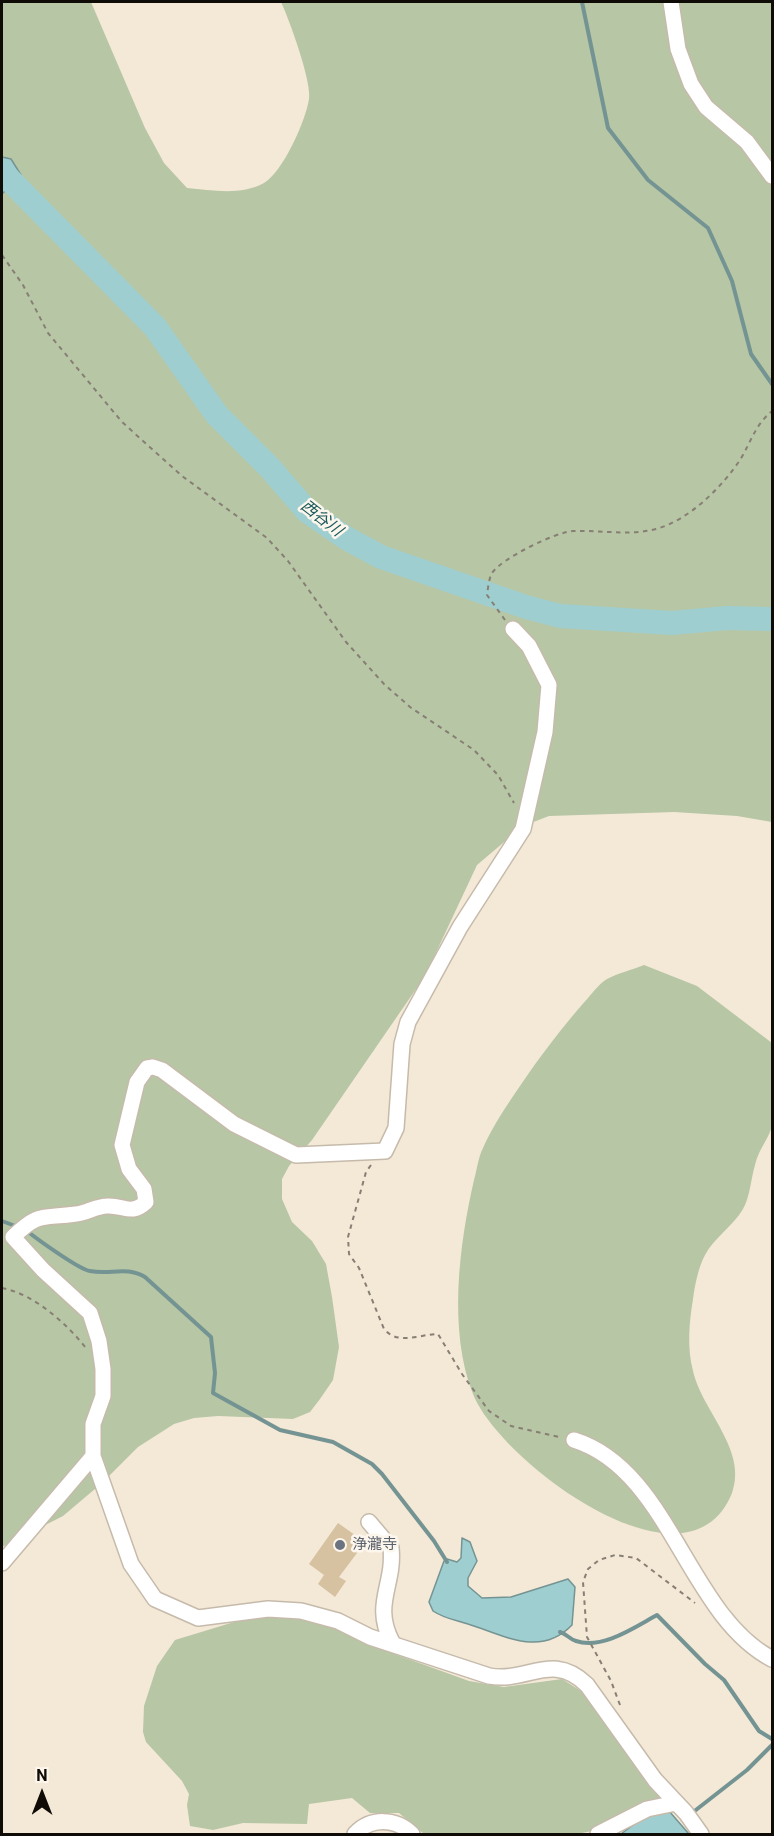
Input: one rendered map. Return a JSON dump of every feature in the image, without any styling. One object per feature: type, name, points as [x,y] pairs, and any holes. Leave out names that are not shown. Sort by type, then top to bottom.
[{"type":"street","points":[[671,2],[678,49],[691,84],[706,107],[747,142],[772,176]]},
{"type":"street","points":[[513,629],[529,646],[549,685],[545,732],[525,821],[523,829],[460,927],[408,1022],[402,1044],[396,1128],[385,1151],[296,1155],[234,1124],[162,1070],[147,1068],[137,1082],[122,1145],[129,1169],[144,1189],[146,1202],[139,1209],[127,1211],[108,1206],[77,1214],[32,1219],[13,1237],[43,1270],[90,1313],[99,1341],[103,1369],[103,1396],[93,1424],[93,1455],[131,1564],[155,1599],[198,1618],[268,1609],[301,1611],[338,1621],[370,1637],[392,1642],[496,1678],[513,1678],[553,1667],[578,1676],[596,1696],[655,1780],[701,1834]]},
{"type":"street","points":[[574,1440],[593,1446],[606,1454],[632,1480],[686,1556],[726,1620],[742,1638],[772,1659]]},
{"type":"street","points":[[2,1563],[93,1455]]},
{"type":"street","points":[[369,1522],[391,1548],[388,1583],[384,1592],[382,1611],[386,1631],[392,1642]]},
{"type":"street","points":[[598,1834],[647,1809],[676,1803]]},
{"type":"street","points":[[355,1834],[364,1827],[383,1821],[401,1825],[412,1834]]},
{"type":"path","points":[[2,255],[23,285],[48,333],[122,422],[182,476],[267,538],[288,561],[355,653],[384,684],[410,707],[474,750],[498,775],[525,821]]},
{"type":"path","points":[[513,629],[487,595],[492,573],[506,561],[571,531],[625,533],[657,529],[689,513],[740,460],[755,428],[772,411]]},
{"type":"path","points":[[385,1151],[366,1172],[348,1237],[351,1258],[359,1268],[384,1329],[400,1338],[438,1334],[462,1374],[495,1416],[511,1425],[574,1440]]},
{"type":"path","points":[[2,1288],[19,1294],[60,1320],[103,1369]]},
{"type":"path","points":[[591,1645],[584,1578],[593,1564],[606,1557],[622,1554],[636,1558],[697,1604]]},
{"type":"green space","points":[[2,2],[91,2],[145,128],[164,163],[187,188],[236,191],[264,183],[279,168],[292,145],[307,108],[309,91],[304,65],[281,2],[772,2],[772,822],[737,816],[674,812],[549,816],[523,826],[477,865],[425,976],[312,1140],[289,1166],[282,1179],[282,1199],[292,1222],[312,1241],[326,1264],[332,1297],[339,1347],[333,1380],[320,1399],[310,1412],[293,1419],[218,1416],[194,1418],[174,1424],[138,1447],[102,1483],[63,1516],[2,1547],[2,194],[21,175],[11,159],[2,157]]},
{"type":"green space","points":[[644,965],[697,986],[772,1043],[771,1129],[756,1160],[743,1209],[713,1243],[703,1260],[696,1282],[690,1326],[689,1344],[693,1371],[734,1461],[735,1477],[732,1493],[709,1523],[677,1533],[638,1528],[596,1510],[555,1484],[518,1453],[490,1422],[473,1394],[460,1343],[458,1316],[460,1260],[464,1232],[480,1156],[491,1132],[544,1052],[597,987],[611,977]]},
{"type":"green space","points":[[267,1612],[324,1621],[378,1648],[469,1681],[504,1687],[562,1679],[581,1691],[665,1798],[611,1818],[606,1828],[577,1834],[424,1834],[399,1813],[370,1813],[352,1798],[309,1804],[307,1824],[243,1823],[213,1830],[190,1826],[187,1805],[189,1794],[182,1781],[146,1742],[143,1732],[144,1706],[157,1666],[175,1640]]},
{"type":"water","points":[[2,157],[11,159],[21,175],[2,194]]},
{"type":"water","points":[[462,1538],[470,1542],[477,1561],[468,1578],[468,1586],[482,1598],[511,1597],[568,1579],[575,1587],[572,1625],[560,1635],[547,1640],[522,1641],[446,1618],[433,1611],[429,1602],[444,1561],[447,1559],[457,1562],[461,1558]]},
{"type":"water","points":[[669,1811],[689,1834],[621,1834],[645,1816]]},
{"type":"building","name":"浄瀧寺","points":[[338,1523],[362,1540],[354,1551],[357,1553],[339,1577],[346,1581],[335,1597],[318,1584],[324,1575],[309,1564]]},
{"type":"waterway","points":[[582,2],[608,128],[648,180],[708,228],[732,281],[751,354],[772,384]]},
{"type":"waterway","name":"西谷川","points":[[2,172],[155,327],[217,415],[270,468],[307,511],[346,538],[381,557],[526,607],[560,616],[672,623],[727,618],[772,619]]},
{"type":"waterway","points":[[2,1221],[18,1227]]},
{"type":"waterway","points":[[27,1231],[58,1254],[90,1271],[125,1271],[145,1277],[211,1337],[215,1373],[213,1393],[280,1430],[333,1442],[372,1464],[434,1541],[447,1562]]},
{"type":"waterway","points":[[560,1632],[576,1641],[597,1642],[618,1636],[657,1615],[724,1680],[759,1731],[772,1739]]},
{"type":"waterway","points":[[692,1813],[747,1770],[772,1745]]},
{"type":"place","name":"浄瀧寺","points":[[340,1545]]}]
